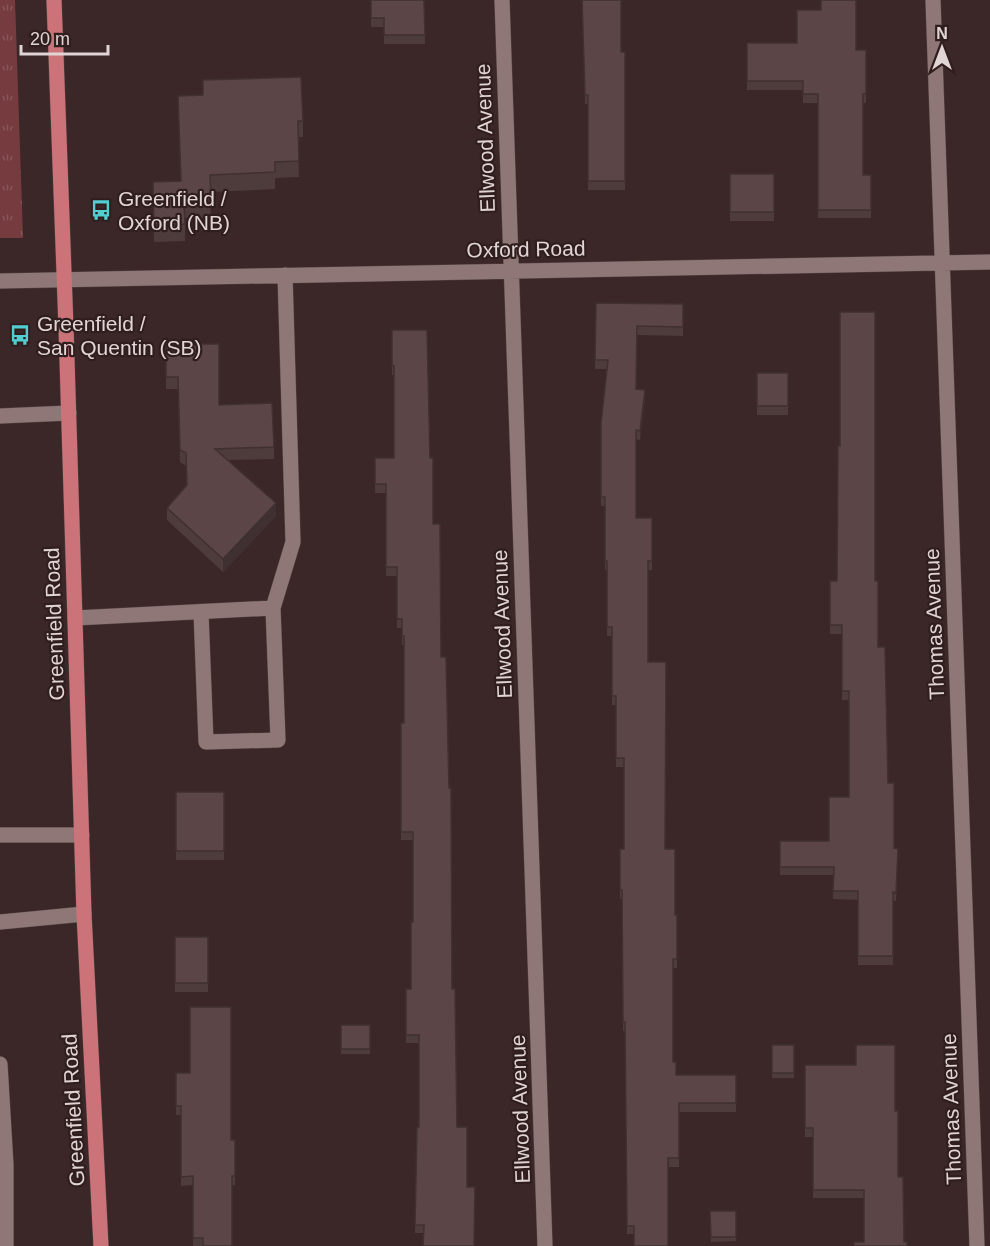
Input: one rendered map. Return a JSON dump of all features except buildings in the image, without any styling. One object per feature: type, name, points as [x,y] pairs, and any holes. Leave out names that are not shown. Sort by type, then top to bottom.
[{"type":"main road","name":"Greenfield Road","points":[[54,0],[84,914],[100,1246]]},
{"type":"street","name":"Ellwood Avenue","points":[[502,0],[545,1246]]},
{"type":"street","name":"Thomas Avenue","points":[[933,0],[977,1246]]},
{"type":"street","name":"Oxford Road","points":[[0,280],[990,262]]},
{"type":"street","points":[[201,612],[206,742],[278,740],[273,608],[293,542],[285,275]]},
{"type":"street","points":[[0,416],[69,413]]},
{"type":"street","points":[[75,618],[273,608]]},
{"type":"street","points":[[0,835],[82,835]]},
{"type":"street","points":[[0,922],[84,914]]},
{"type":"street","points":[[0,1064],[6,1165],[6,1246]]},
{"type":"green space","points":[[0,0],[15,0],[23,238],[0,238]]},
{"type":"place","name":"Greenfield / Oxford (NB)","points":[[101,210]]},
{"type":"place","name":"Greenfield / San Quentin (SB)","points":[[20,335]]}]
